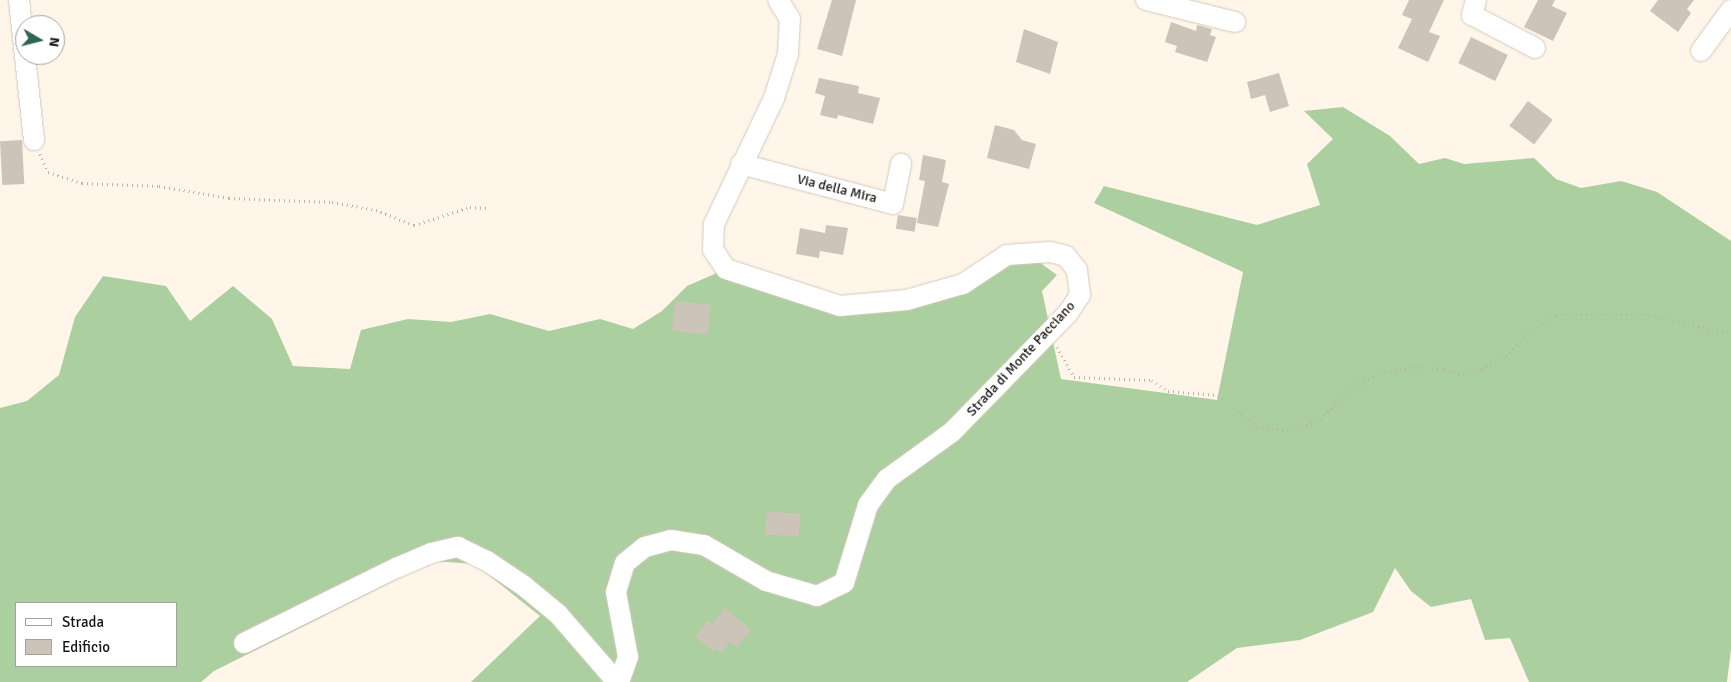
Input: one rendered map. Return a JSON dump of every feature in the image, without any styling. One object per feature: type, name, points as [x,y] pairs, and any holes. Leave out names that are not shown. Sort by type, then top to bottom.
[{"type":"street","points":[[19,0],[34,140]]},
{"type":"street","name":"Strada di Monte Pacciano","points":[[618,682],[628,657],[616,592],[625,563],[645,547],[671,540],[704,545],[766,582],[817,596],[844,583],[868,505],[887,479],[952,432],[1049,333],[1080,295],[1077,270],[1066,256],[1050,252],[1007,255],[963,284],[907,300],[840,306],[726,269],[713,250],[714,224],[774,98],[788,54],[790,19],[778,0]]},
{"type":"street","points":[[1146,0],[1235,22]]},
{"type":"street","points":[[1476,0],[1472,15],[1535,48]]},
{"type":"street","points":[[1701,52],[1731,10]]},
{"type":"street","name":"Via della Mira","points":[[741,164],[893,204],[901,164]]},
{"type":"street","points":[[244,643],[396,568],[431,553],[458,548],[487,561],[524,586],[558,614],[618,682]]},
{"type":"path","points":[[34,140],[48,172],[82,183],[159,186],[229,198],[332,202],[376,210],[414,225],[470,207],[490,208]]},
{"type":"path","points":[[1049,333],[1074,377],[1152,380],[1168,391],[1218,395],[1257,426],[1293,432],[1320,419],[1355,386],[1380,372],[1417,366],[1444,369],[1468,376],[1506,356],[1528,332],[1556,315],[1648,315],[1731,334]]},
{"type":"green space","points":[[1343,107],[1390,136],[1419,164],[1445,158],[1464,164],[1534,158],[1556,179],[1581,188],[1621,181],[1657,192],[1731,241],[1731,649],[1727,682],[1529,682],[1510,638],[1485,640],[1471,599],[1431,607],[1411,591],[1395,568],[1373,612],[1300,640],[1237,648],[1187,682],[471,682],[540,616],[475,564],[433,561],[214,671],[201,682],[0,682],[0,408],[27,401],[59,375],[75,317],[103,276],[166,286],[190,321],[233,286],[272,319],[293,366],[350,369],[361,330],[408,319],[451,322],[490,314],[549,331],[600,319],[633,329],[662,311],[687,286],[726,269],[840,306],[907,300],[1007,255],[1035,259],[1057,275],[1042,291],[1061,379],[1217,400],[1243,272],[1094,203],[1104,186],[1257,225],[1320,205],[1307,164],[1333,139],[1304,111]]},
{"type":"building","points":[[832,0],[856,0],[842,56],[817,49]]},
{"type":"building","points":[[1409,0],[1444,0],[1429,32],[1440,36],[1428,62],[1398,48],[1412,19],[1402,15]]},
{"type":"building","points":[[1538,0],[1555,0],[1552,6],[1567,13],[1553,41],[1524,27]]},
{"type":"building","points":[[1658,0],[1694,0],[1687,9],[1691,13],[1678,32],[1650,11]]},
{"type":"building","points":[[1171,22],[1196,31],[1197,25],[1212,29],[1210,35],[1216,37],[1207,62],[1175,52],[1177,46],[1165,42]]},
{"type":"building","points":[[1024,29],[1058,42],[1050,74],[1016,62]]},
{"type":"building","points":[[1471,37],[1508,55],[1495,81],[1458,63]]},
{"type":"building","points":[[1279,73],[1289,106],[1270,112],[1265,95],[1251,99],[1247,82]]},
{"type":"building","points":[[819,78],[859,86],[858,93],[880,98],[873,124],[838,115],[837,119],[820,115],[825,96],[815,93]]},
{"type":"building","points":[[1528,101],[1553,120],[1534,144],[1509,126]]},
{"type":"building","points":[[995,125],[1014,130],[1022,140],[1036,144],[1029,169],[987,158]]},
{"type":"building","points":[[22,140],[24,184],[2,185],[0,141]]},
{"type":"building","points":[[923,155],[946,160],[942,182],[949,184],[938,227],[917,223],[925,181],[919,180]]},
{"type":"building","points":[[898,215],[917,218],[915,232],[896,229]]},
{"type":"building","points":[[826,225],[848,228],[843,255],[820,251],[819,258],[796,254],[800,228],[825,233]]},
{"type":"building","points":[[675,301],[711,305],[708,335],[672,331]]},
{"type":"building","points":[[767,511],[801,514],[799,537],[765,534]]},
{"type":"building","points":[[725,608],[751,630],[737,647],[730,642],[721,653],[716,648],[714,652],[695,637],[708,620],[712,624]]}]
